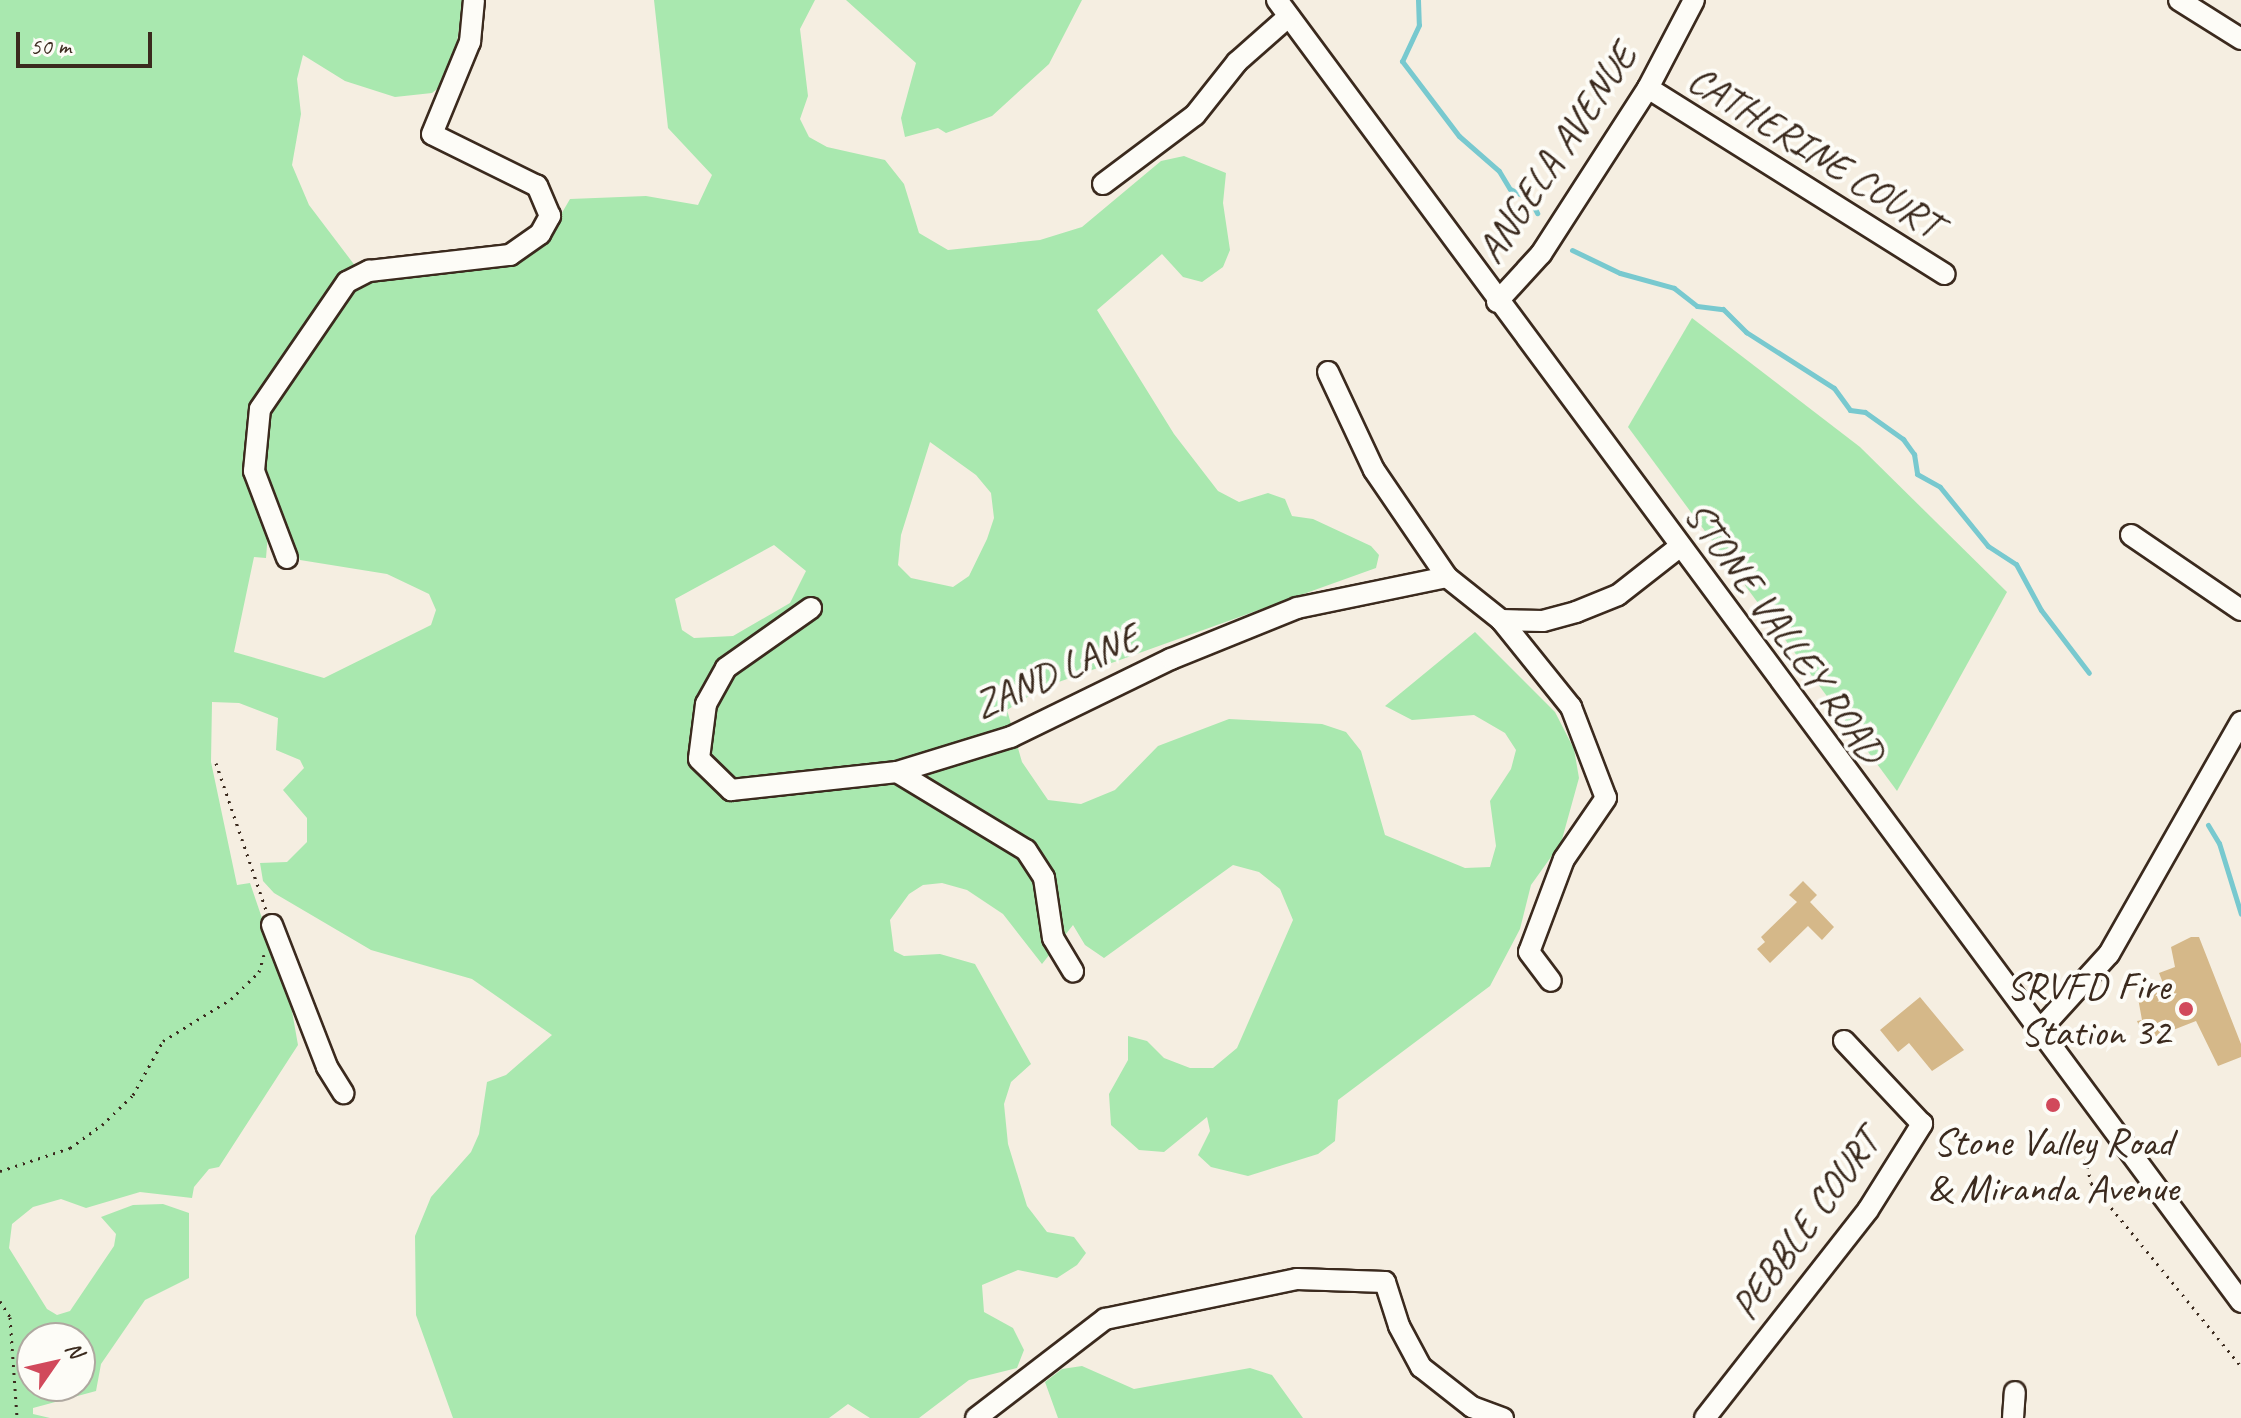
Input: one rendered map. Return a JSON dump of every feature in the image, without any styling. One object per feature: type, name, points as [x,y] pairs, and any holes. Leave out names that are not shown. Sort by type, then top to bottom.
[{"type":"street","points":[[287,558],[254,471],[260,409],[347,282],[369,271],[510,255],[540,234],[550,216],[537,186],[432,134],[470,42],[474,0]]},
{"type":"street","name":"ANGELA AVENUE","points":[[1497,302],[1541,254],[1648,88],[1694,0]]},
{"type":"street","points":[[2179,0],[2241,39]]},
{"type":"street","points":[[1103,184],[1195,115],[1283,8]]},
{"type":"street","name":"STONE VALLEY ROAD","points":[[1283,8],[1678,548],[2241,1302]]},
{"type":"street","name":"CATHERINE COURT","points":[[1648,88],[1944,274]]},
{"type":"street","points":[[1328,372],[1374,470],[1447,577],[1501,620],[1571,707],[1606,798],[1564,859],[1529,952],[1551,981]]},
{"type":"street","points":[[2131,535],[2241,610]]},
{"type":"street","points":[[1501,620],[1543,621],[1618,595],[1678,548]]},
{"type":"street","name":"ZAND LANE","points":[[811,608],[726,668],[706,704],[699,759],[731,790],[897,772],[1011,737],[1171,659],[1297,608],[1447,577]]},
{"type":"street","points":[[2038,1032],[2109,954],[2241,724]]},
{"type":"street","points":[[897,772],[1026,850],[1044,878],[1053,938],[1073,971]]},
{"type":"street","points":[[272,925],[327,1067],[343,1093]]},
{"type":"street","name":"PEBBLE COURT","points":[[1705,1418],[1868,1210],[1922,1124],[1844,1041]]},
{"type":"street","points":[[976,1418],[1105,1319],[1297,1279],[1385,1282],[1421,1367],[1472,1407],[1503,1418]]},
{"type":"street","points":[[2013,1418],[2015,1392]]},
{"type":"path","points":[[0,1171],[70,1148],[102,1125],[133,1095],[163,1041],[185,1024],[199,1022],[259,972],[272,925],[216,763]]},
{"type":"path","points":[[2082,1143],[2091,1183],[2241,1366]]},
{"type":"path","points":[[0,1301],[10,1317],[17,1418]]},
{"type":"green space","points":[[0,0],[464,0],[455,53],[441,86],[432,93],[395,97],[345,81],[303,55],[297,79],[301,114],[292,165],[309,205],[356,267],[339,281],[279,361],[253,409],[246,456],[268,533],[266,558],[254,557],[234,652],[324,678],[431,625],[436,610],[429,594],[387,574],[300,560],[262,457],[267,411],[339,305],[368,280],[406,275],[549,235],[570,199],[646,196],[698,205],[712,175],[668,128],[654,0],[815,0],[800,29],[808,96],[800,119],[809,137],[827,147],[885,160],[904,184],[919,233],[948,250],[1040,240],[1082,227],[1161,161],[1184,156],[1226,173],[1223,203],[1230,250],[1223,267],[1202,282],[1183,277],[1162,254],[1097,310],[1174,434],[1218,491],[1239,502],[1268,493],[1285,499],[1292,516],[1313,519],[1371,546],[1379,555],[1376,568],[1042,688],[1007,710],[1022,762],[1048,800],[1081,804],[1115,790],[1158,746],[1229,719],[1322,724],[1346,732],[1361,751],[1385,835],[1465,868],[1490,867],[1496,846],[1490,801],[1511,769],[1516,750],[1505,733],[1474,715],[1412,720],[1385,706],[1475,632],[1555,712],[1574,749],[1579,778],[1561,843],[1531,885],[1520,929],[1490,986],[1338,1100],[1335,1141],[1318,1154],[1248,1176],[1211,1167],[1198,1155],[1210,1131],[1207,1117],[1164,1152],[1139,1150],[1111,1125],[1109,1094],[1128,1060],[1128,1036],[1147,1041],[1164,1058],[1190,1068],[1213,1068],[1237,1048],[1293,920],[1280,889],[1259,872],[1233,865],[1104,958],[1085,945],[1073,925],[1042,964],[1003,914],[967,890],[942,883],[923,885],[909,894],[890,920],[894,951],[904,956],[940,954],[975,964],[1031,1064],[1011,1082],[1004,1104],[1008,1144],[1027,1206],[1047,1232],[1074,1237],[1086,1253],[1077,1265],[1057,1278],[1018,1270],[982,1285],[984,1312],[1013,1328],[1024,1350],[1017,1368],[969,1380],[919,1418],[870,1418],[848,1404],[829,1418],[453,1418],[416,1315],[415,1236],[431,1197],[471,1152],[479,1134],[487,1082],[506,1075],[552,1035],[472,979],[371,950],[274,893],[263,881],[260,863],[287,862],[307,842],[307,818],[283,790],[304,768],[300,760],[276,750],[278,718],[239,703],[212,702],[211,762],[237,885],[250,883],[290,1000],[298,1045],[219,1167],[209,1169],[194,1187],[192,1198],[140,1192],[86,1208],[61,1199],[33,1207],[12,1224],[9,1248],[47,1309],[57,1315],[70,1311],[114,1246],[116,1234],[101,1217],[133,1205],[163,1204],[189,1213],[189,1278],[145,1300],[101,1364],[96,1391],[96,1322],[16,1322],[16,1402],[55,1402],[33,1408],[33,1414],[50,1418],[0,1418]],"holes":[[[930,442],[976,475],[991,493],[994,518],[969,576],[953,587],[911,578],[898,565],[901,535]],[[774,545],[806,571],[790,603],[733,636],[694,638],[682,630],[675,599]]]},
{"type":"green space","points":[[846,0],[1082,0],[1049,64],[992,116],[946,133],[938,128],[905,137],[901,118],[916,63]]},
{"type":"green space","points":[[1692,318],[1860,447],[2007,592],[1897,791],[1628,427]]},
{"type":"green space","points":[[1082,1366],[1134,1389],[1250,1368],[1272,1375],[1303,1418],[1058,1418],[1045,1382],[1062,1369]]},
{"type":"building","points":[[1803,881],[1817,895],[1810,902],[1834,927],[1822,940],[1808,926],[1770,963],[1757,949],[1765,942],[1761,937],[1797,902],[1789,895]]},
{"type":"building","points":[[2191,937],[2199,937],[2241,1044],[2241,1057],[2218,1066],[2196,1021],[2145,1041],[2137,1021],[2142,1020],[2138,998],[2165,988],[2159,973],[2175,967],[2171,947]]},
{"type":"building","points":[[1920,997],[1964,1050],[1932,1071],[1909,1043],[1898,1052],[1880,1030]]},
{"type":"waterway","points":[[1418,0],[1419,25],[1402,61],[1459,136],[1499,171],[1510,189],[1530,199],[1537,213]]},
{"type":"waterway","points":[[1572,250],[1620,273],[1674,288],[1697,306],[1723,309],[1746,332],[1834,388],[1850,410],[1865,412],[1903,439],[1914,454],[1917,474],[1940,487],[1988,546],[2016,564],[2041,610],[2089,673]]},
{"type":"waterway","points":[[2208,825],[2219,843],[2241,914]]},
{"type":"place","name":"SRVFD Fire Station 32","points":[[2186,1009]]},
{"type":"place","name":"Stone Valley Road & Miranda Avenue","points":[[2053,1105]]}]
